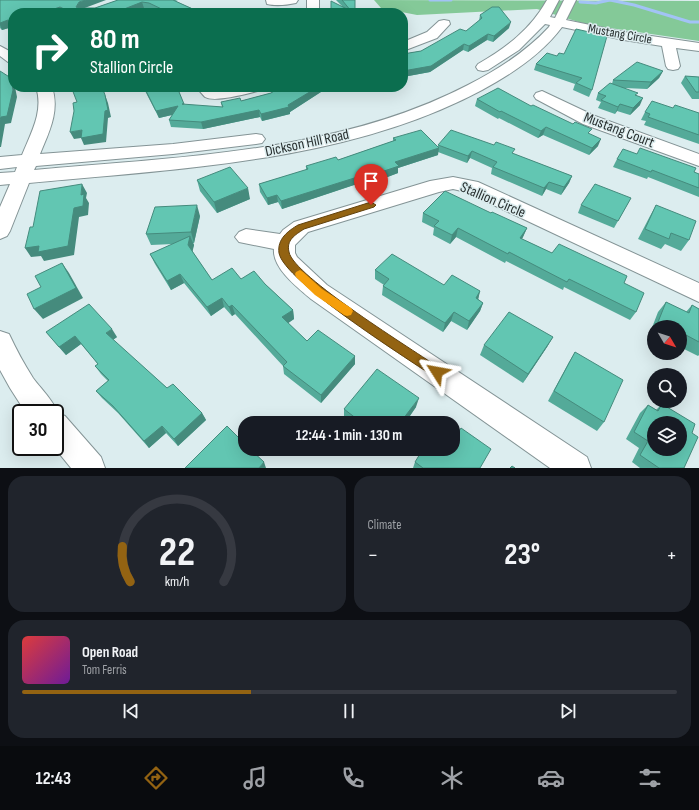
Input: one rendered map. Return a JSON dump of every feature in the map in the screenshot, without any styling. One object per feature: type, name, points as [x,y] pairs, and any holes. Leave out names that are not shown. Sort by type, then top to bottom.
[{"type":"street","points":[[271,1],[292,0]]},
{"type":"street","name":"Dickson Hill Road","points":[[550,21],[554,0]]},
{"type":"street","name":"Dickson Hill Road","points":[[0,179],[26,169],[237,142],[308,129],[356,118],[424,95],[470,74],[512,48],[528,34],[566,10],[570,0]]},
{"type":"street","name":"Mustang Circle","points":[[550,21],[617,35],[699,47]]},
{"type":"street","points":[[408,45],[432,35],[444,24]]},
{"type":"street","points":[[668,42],[673,66]]},
{"type":"street","points":[[0,231],[41,131],[46,112],[47,96],[46,92]]},
{"type":"street","points":[[220,92],[232,92]]},
{"type":"street","name":"Mustang Court","points":[[542,96],[589,120],[699,160]]},
{"type":"street","name":"Dickson Hill Road","points":[[0,163],[26,169]]},
{"type":"street","name":"Stallion Circle","points":[[284,243],[291,233],[301,227],[411,193],[453,183],[471,187],[699,293]]},
{"type":"street","points":[[246,237],[284,243],[284,254],[292,267],[319,292],[576,468]]},
{"type":"street","points":[[0,342],[9,365],[27,393],[36,404]]},
{"type":"street","points":[[64,437],[90,468]]},
{"type":"green space","points":[[374,0],[699,1],[699,41],[585,24],[537,9],[417,15],[408,13],[408,8],[381,8]]},
{"type":"building","points":[[0,0],[86,0],[79,2],[76,7],[78,8],[8,8],[8,20],[0,23]]},
{"type":"building","points":[[118,0],[173,0],[190,8],[160,8],[149,3],[142,2],[127,8],[95,8]]},
{"type":"building","points":[[342,0],[355,0],[355,8],[349,8]]},
{"type":"building","points":[[331,1],[345,8],[331,8]]},
{"type":"building","points":[[492,7],[499,7],[511,22],[494,36],[488,34],[469,46],[464,44],[431,66],[408,70],[408,53],[421,51],[460,29],[466,31],[482,18],[480,15]]},
{"type":"building","points":[[576,29],[607,36],[592,90],[576,83],[582,78],[536,64],[547,53],[557,56],[559,53],[564,54]]},
{"type":"building","points":[[637,62],[663,71],[651,82],[613,80]]},
{"type":"building","points":[[0,71],[8,76],[8,92],[13,92],[7,116],[1,117],[0,120]]},
{"type":"building","points":[[685,76],[699,77],[699,92],[696,92]]},
{"type":"building","points":[[610,83],[638,93],[635,95],[643,98],[633,108],[620,104],[618,107],[601,100],[606,96],[598,93]]},
{"type":"building","points":[[498,88],[531,106],[533,105],[573,124],[575,122],[592,129],[588,133],[601,139],[592,148],[546,127],[541,131],[501,111],[500,112],[477,99]]},
{"type":"building","points":[[73,92],[104,92],[108,110],[105,111],[103,134],[81,138],[82,130],[70,132],[74,111],[73,103],[77,102]]},
{"type":"building","points":[[146,92],[179,92],[184,104],[182,104],[223,107],[221,102],[240,98],[241,101],[272,92],[310,92],[288,105],[289,107],[261,114],[259,110],[201,122],[169,120],[178,106],[156,111]]},
{"type":"building","points":[[652,101],[673,108],[675,105],[699,113],[699,135],[648,117],[650,114],[645,112]]},
{"type":"building","points":[[421,130],[439,148],[395,162],[399,166],[369,176],[367,174],[281,201],[277,195],[267,198],[259,184],[308,169],[306,166],[336,157],[338,160],[396,140],[393,138]]},
{"type":"building","points":[[451,130],[494,145],[496,142],[515,149],[512,153],[572,176],[564,187],[549,182],[544,188],[493,167],[497,162],[472,151],[468,156],[438,145]]},
{"type":"building","points":[[640,148],[696,168],[694,172],[699,174],[699,188],[652,170],[651,172],[617,159],[623,149],[637,154]]},
{"type":"building","points":[[230,167],[248,188],[214,202],[197,180]]},
{"type":"building","points":[[82,184],[81,195],[84,194],[83,206],[74,208],[68,246],[38,252],[39,246],[25,248],[30,227],[33,227],[40,191]]},
{"type":"building","points":[[595,184],[631,198],[618,221],[581,205]]},
{"type":"building","points":[[445,191],[527,228],[520,238],[552,253],[559,244],[627,276],[624,283],[644,293],[636,312],[569,279],[567,282],[458,228],[452,235],[434,226],[439,221],[423,213]]},
{"type":"building","points":[[197,205],[191,232],[146,234],[155,207]]},
{"type":"building","points":[[656,205],[696,221],[689,240],[671,233],[669,239],[645,229]]},
{"type":"building","points":[[190,236],[188,245],[212,280],[232,268],[241,279],[254,271],[265,284],[293,310],[282,317],[307,341],[318,330],[355,356],[321,395],[283,366],[287,362],[232,305],[229,307],[222,298],[207,307],[180,274],[167,281],[150,254]]},
{"type":"building","points":[[392,254],[444,285],[452,275],[480,291],[476,298],[483,303],[469,321],[454,312],[445,323],[383,286],[389,279],[375,270]]},
{"type":"building","points":[[62,263],[76,288],[34,309],[27,294],[41,287],[35,276]]},
{"type":"building","points":[[666,302],[689,313],[692,305],[699,309],[699,342],[687,336],[687,320],[659,320]]},
{"type":"building","points":[[89,304],[112,329],[106,333],[167,388],[173,384],[202,413],[174,439],[162,426],[144,441],[113,406],[96,391],[109,380],[95,366],[98,364],[75,336],[59,347],[46,332]]},
{"type":"building","points":[[509,312],[553,337],[528,374],[484,345]]},
{"type":"building","points":[[575,352],[623,380],[604,422],[554,391]]},
{"type":"building","points":[[377,369],[419,398],[405,416],[353,416],[344,409]]},
{"type":"building","points":[[647,407],[658,411],[660,408],[669,408],[682,416],[647,416],[647,440],[634,432]]},
{"type":"building","points":[[687,419],[695,424],[692,433],[698,437],[684,468],[659,468],[640,455],[647,443],[647,456],[687,456]]},
{"type":"building","points":[[227,426],[238,437],[238,456],[258,456],[264,462],[259,468],[185,468]]},
{"type":"building","points":[[461,428],[491,449],[480,468],[423,468],[415,462],[419,456],[460,456]]},
{"type":"waterway","points":[[430,0],[451,0]]},
{"type":"waterway","points":[[580,2],[596,3],[610,0],[634,5],[690,22],[699,22]]},
{"type":"slow traffic","points":[[300,274],[319,292],[347,311]]},
{"type":"route","points":[[371,205],[301,227],[291,233],[284,243],[284,254],[292,267],[319,292],[437,372]]}]
